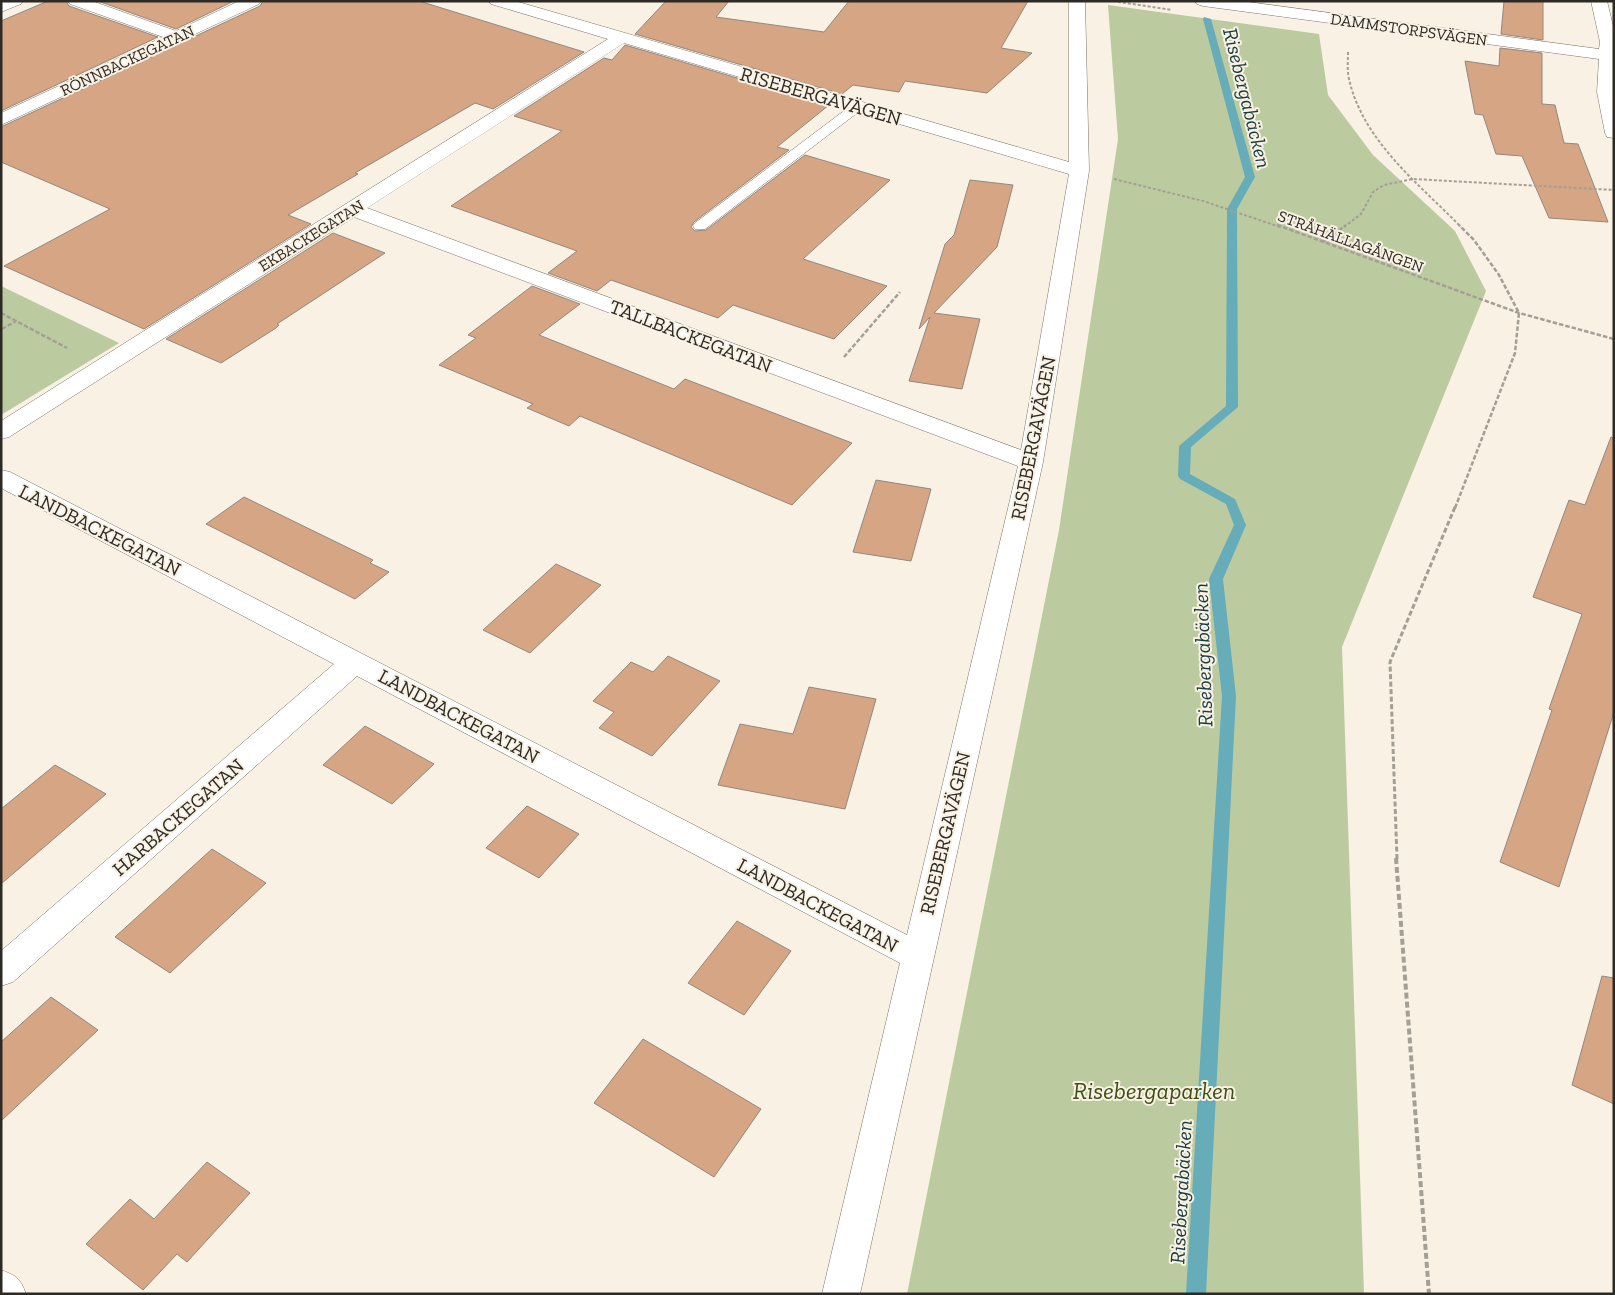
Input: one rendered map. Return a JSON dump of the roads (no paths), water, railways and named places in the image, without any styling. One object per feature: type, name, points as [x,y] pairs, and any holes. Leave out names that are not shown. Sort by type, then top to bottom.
[{"type":"street","points":[[1,7],[15,1]]},
{"type":"street","points":[[76,1],[178,36]]},
{"type":"street","name":"RÖNNBACKEGATAN","points":[[1,120],[253,1]]},
{"type":"street","name":"RISEBERGAVÄGEN","points":[[497,1],[1079,171],[1031,462],[841,1294]]},
{"type":"street","points":[[1077,1],[1079,171]]},
{"type":"street","name":"DAMMSTORPSVÄGEN","points":[[1204,1],[1611,55]]},
{"type":"street","points":[[1599,1],[1611,55],[1606,92],[1614,133]]},
{"type":"street","name":"EKBACKEGATAN","points":[[1,432],[621,38]]},
{"type":"street","name":"TALLBACKEGATAN","points":[[352,209],[1031,462]]},
{"type":"street","name":"LANDBACKEGATAN","points":[[1,478],[917,956]]},
{"type":"street","name":"HARBACKEGATAN","points":[[1,972],[355,662]]},
{"type":"street","points":[[1,1289],[7,1294]]},
{"type":"lane","points":[[700,226],[857,107]]},
{"type":"waterway","name":"Risebergabäcken","points":[[1196,1294],[1229,696],[1216,579],[1240,525],[1231,502],[1184,476],[1185,446],[1232,407],[1232,209],[1250,177],[1207,19]]},
{"type":"park label","name":"Risebergaparken","points":[[1154,1091]]}]
